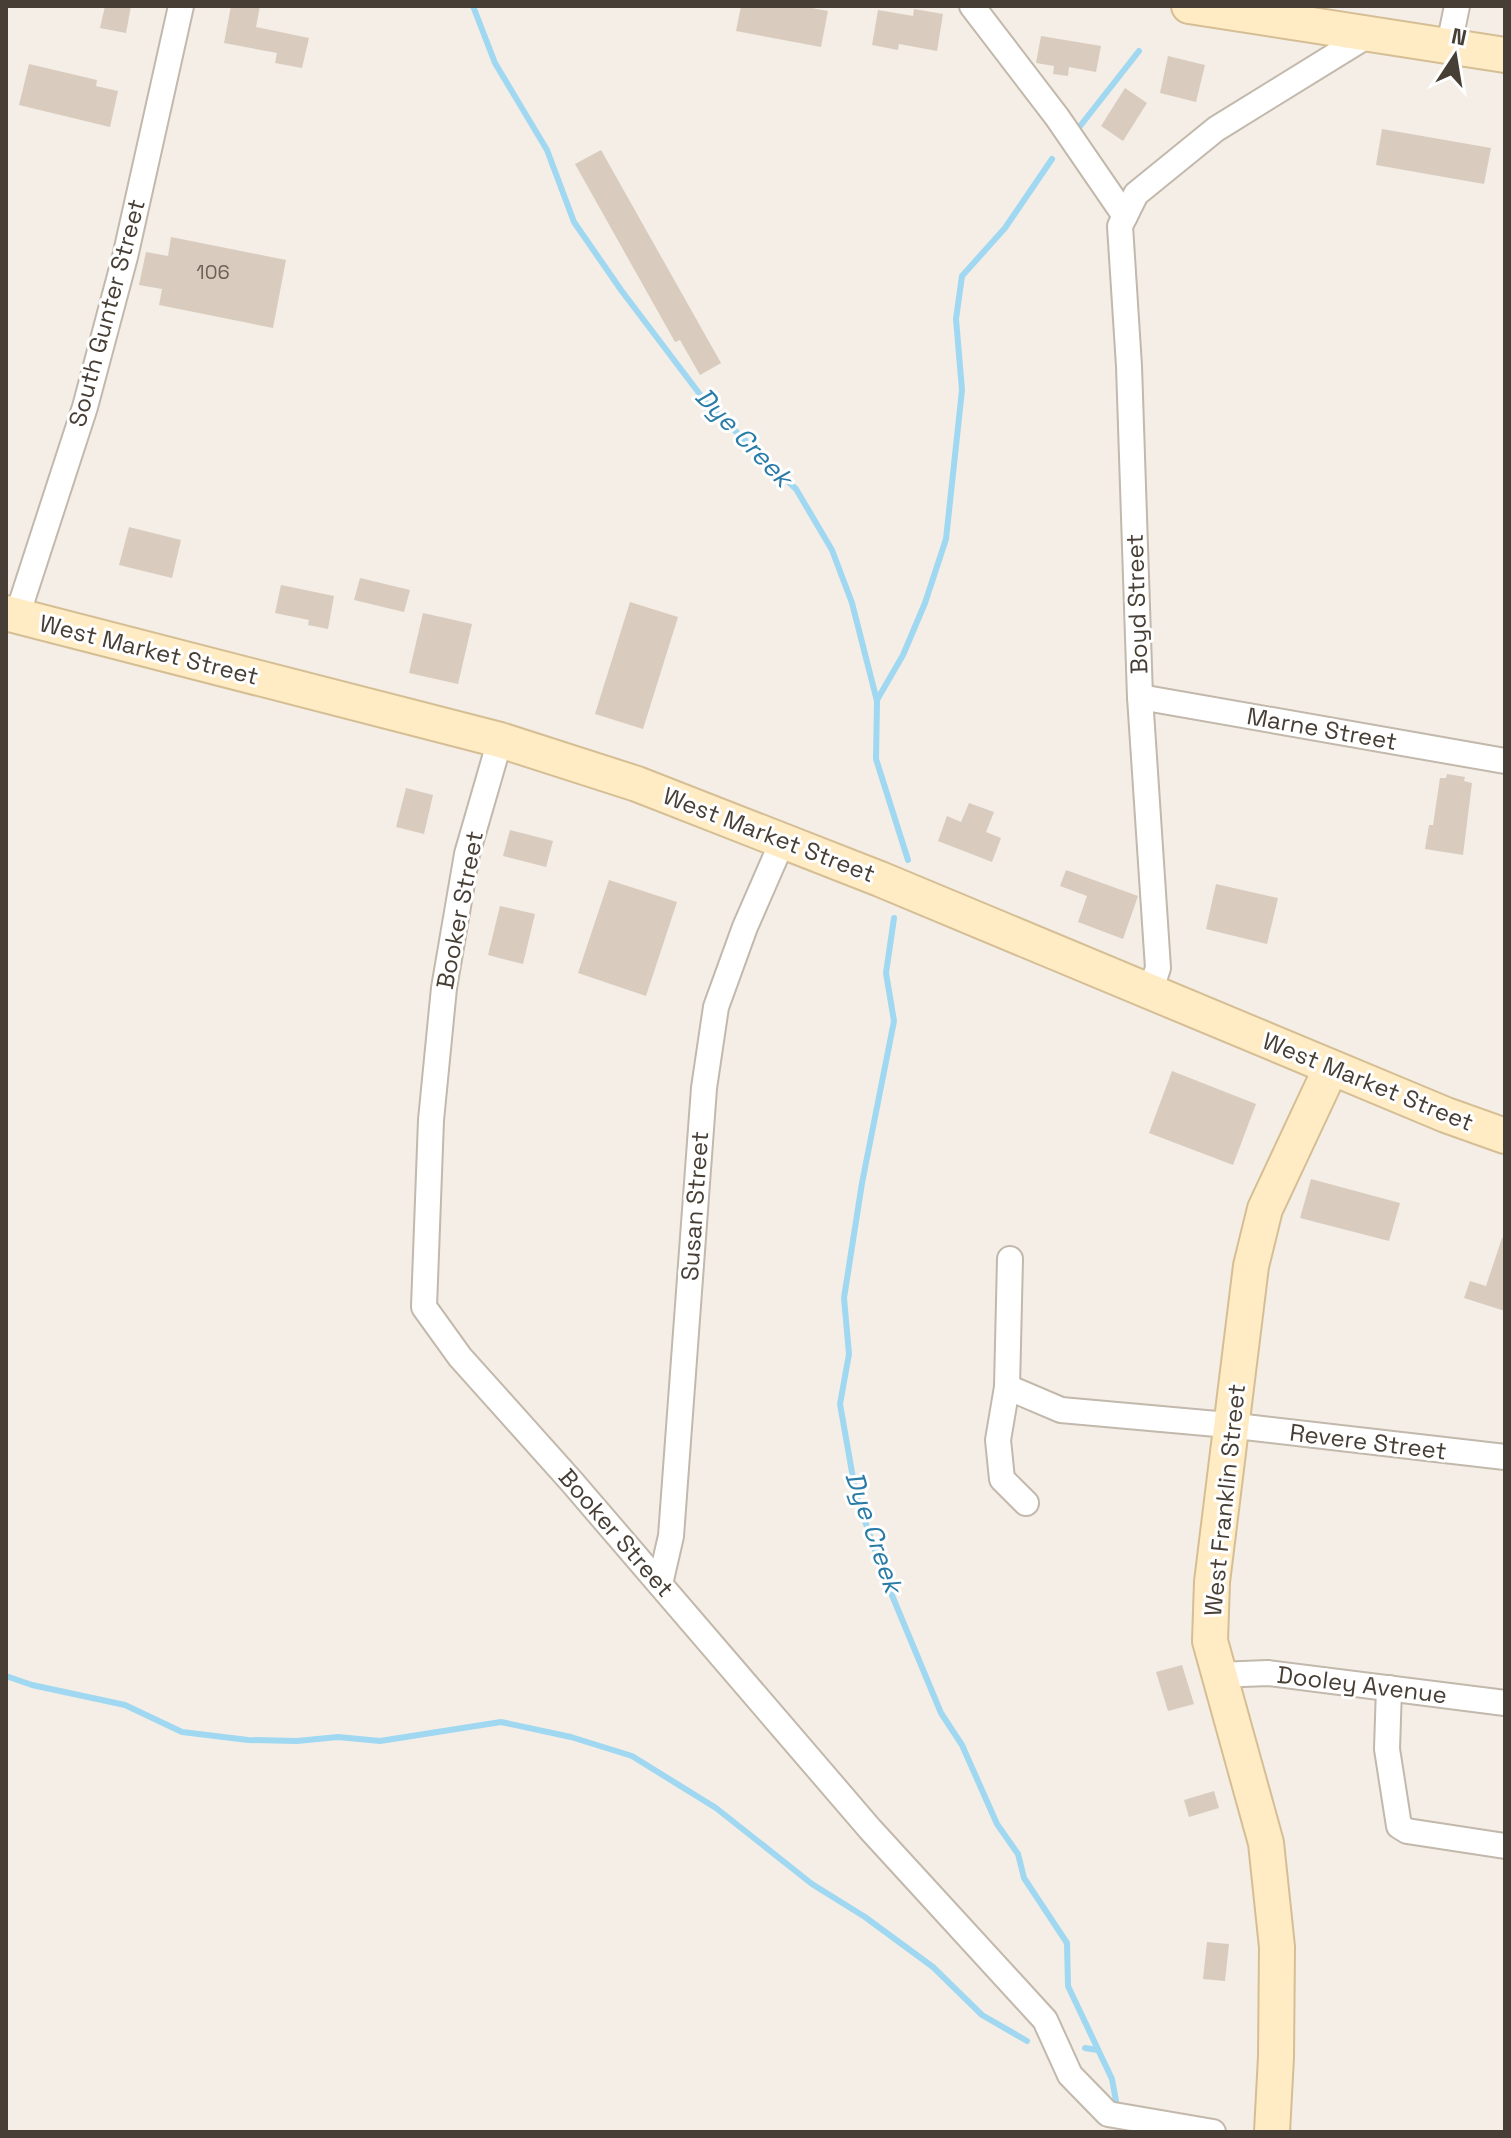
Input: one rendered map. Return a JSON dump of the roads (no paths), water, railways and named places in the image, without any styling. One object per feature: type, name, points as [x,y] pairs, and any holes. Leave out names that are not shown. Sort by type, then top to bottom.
[{"type":"street","name":"South Gunter Street","points":[[12,615],[85,407],[125,257],[181,6]]},
{"type":"street","points":[[972,6],[1057,117],[1125,216],[1136,194],[1216,129],[1373,32]]},
{"type":"street","points":[[1189,6],[1373,32],[1505,55]]},
{"type":"street","points":[[1449,45],[1457,6]]},
{"type":"street","name":"Boyd Street","points":[[1125,216],[1120,226],[1129,366],[1140,697],[1158,968],[1150,992]]},
{"type":"street","name":"West Market Street","points":[[12,615],[500,740],[637,784],[783,840],[1331,1068],[1505,1136]]},
{"type":"street","name":"Marne Street","points":[[1140,697],[1505,761]]},
{"type":"street","name":"Booker Street","points":[[500,740],[467,854],[444,988],[431,1120],[424,1307],[460,1357],[870,1829],[1045,2020],[1070,2075],[1108,2114],[1213,2132]]},
{"type":"street","name":"Susan Street","points":[[660,1584],[671,1536],[704,1088],[716,1007],[745,927],[783,840]]},
{"type":"street","name":"West Franklin Street","points":[[1272,2132],[1277,1947],[1266,1843],[1210,1641],[1212,1582],[1251,1266],[1265,1209],[1331,1068]]},
{"type":"street","points":[[1010,1259],[1007,1387],[998,1440],[1002,1479],[1026,1503]]},
{"type":"street","name":"Revere Street","points":[[1007,1387],[1061,1410],[1505,1457]]},
{"type":"street","name":"Dooley Avenue","points":[[1218,1675],[1268,1673],[1505,1703]]},
{"type":"street","points":[[1389,1688],[1387,1749],[1399,1826],[1407,1831],[1505,1846]]},
{"type":"waterway","name":"Dye Creek","points":[[473,6],[495,63],[547,150],[574,222],[708,405],[796,489],[832,550],[852,603],[877,701],[876,759],[908,860]]},
{"type":"waterway","points":[[1077,130],[1139,51]]},
{"type":"waterway","points":[[877,700],[903,655],[925,603],[946,539],[962,390],[956,319],[962,276],[1005,228],[1052,159]]},
{"type":"waterway","name":"Dye Creek","points":[[894,918],[886,973],[894,1021],[862,1183],[844,1298],[849,1354],[840,1404],[856,1495],[884,1576],[941,1713],[962,1745],[997,1824],[1018,1854],[1024,1878],[1067,1943],[1068,1986],[1112,2079],[1116,2101]]},
{"type":"waterway","points":[[6,1676],[32,1685],[125,1705],[182,1732],[248,1740],[297,1741],[338,1737],[380,1741],[501,1722],[571,1737],[632,1756],[716,1808],[812,1884],[865,1917],[933,1967],[982,2015],[1027,2041]]},
{"type":"waterway","points":[[1085,2048],[1098,2050]]}]
